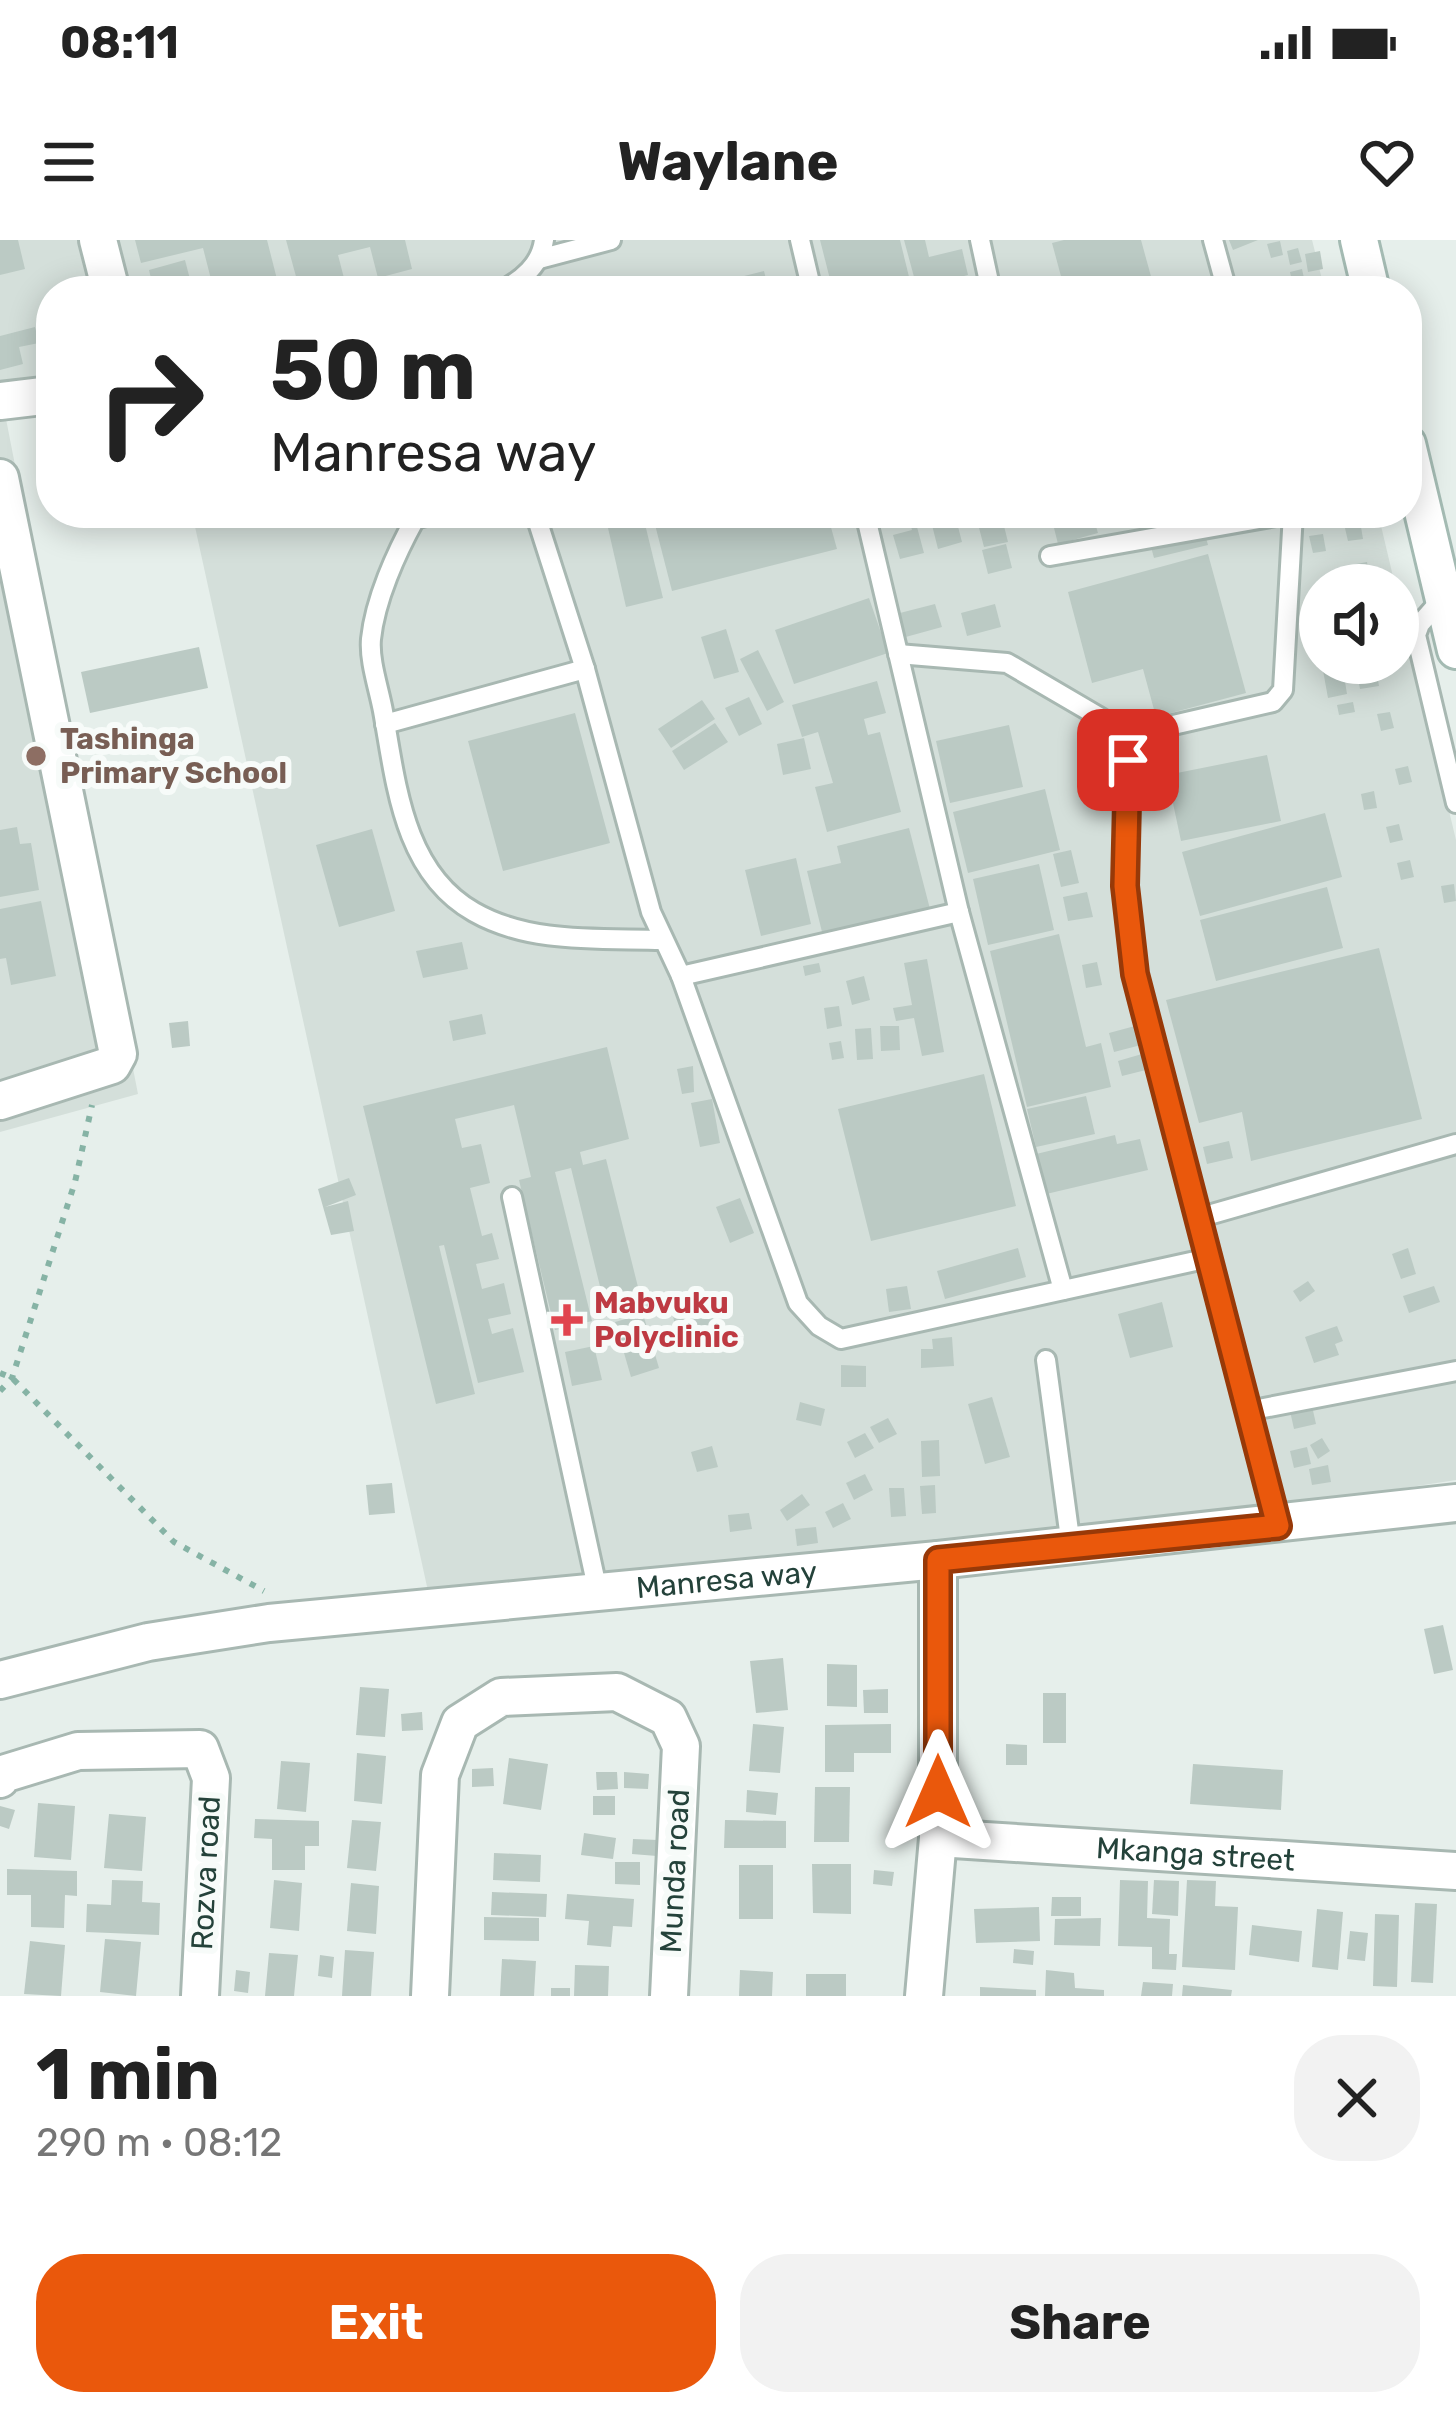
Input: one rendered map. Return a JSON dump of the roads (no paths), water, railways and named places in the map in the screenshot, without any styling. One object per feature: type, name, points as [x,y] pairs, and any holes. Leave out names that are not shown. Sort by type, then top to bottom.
[{"type":"street","points":[[98,240],[107,276]]},
{"type":"street","points":[[1359,240],[1367,276]]},
{"type":"street","points":[[0,401],[36,397]]},
{"type":"street","points":[[0,478],[118,1046],[115,1064],[0,1101]]},
{"type":"street","points":[[1422,506],[1456,650]]},
{"type":"street","name":"Manresa way","points":[[0,1680],[148,1642],[314,1619],[1278,1526],[1456,1503]]},
{"type":"street","points":[[924,1996],[938,1838],[938,1560]]},
{"type":"street","name":"Munda road","points":[[430,1996],[440,1775],[460,1723],[501,1697],[617,1692],[668,1718],[682,1746],[669,1996]]},
{"type":"street","name":"Rozva road","points":[[0,1778],[78,1751],[200,1748],[211,1778],[200,1996]]},
{"type":"street","name":"Mkanga street","points":[[938,1838],[1456,1871]]},
{"type":"lane","points":[[522,276],[542,249],[611,240]]},
{"type":"lane","points":[[800,240],[808,276]]},
{"type":"lane","points":[[980,240],[988,276]]},
{"type":"lane","points":[[1213,240],[1223,276]]},
{"type":"lane","points":[[408,528],[370,641],[401,813],[426,865],[446,892],[476,914],[540,936],[662,940]]},
{"type":"lane","points":[[540,528],[586,669],[662,940],[681,976],[798,1303],[819,1326],[841,1339],[1209,1258]]},
{"type":"lane","points":[[869,528],[959,912],[1063,1290]]},
{"type":"lane","points":[[1050,556],[1208,528]]},
{"type":"lane","points":[[1121,737],[1273,702],[1283,690],[1292,528]]},
{"type":"lane","points":[[1444,597],[1416,635],[1456,803]]},
{"type":"lane","points":[[898,654],[1007,662],[1101,718],[1121,737],[1128,760],[1125,886],[1135,974],[1278,1526]]},
{"type":"lane","points":[[386,724],[586,669]]},
{"type":"lane","points":[[681,976],[959,912]]},
{"type":"lane","points":[[1198,1218],[1456,1144]]},
{"type":"lane","points":[[512,1197],[598,1592]]},
{"type":"lane","points":[[1046,1360],[1071,1546]]},
{"type":"lane","points":[[1249,1411],[1456,1371]]},
{"type":"place","name":"Tashinga Primary School","points":[[36,756]]},
{"type":"place","name":"Mabvuku Polyclinic","points":[[567,1320]]}]
